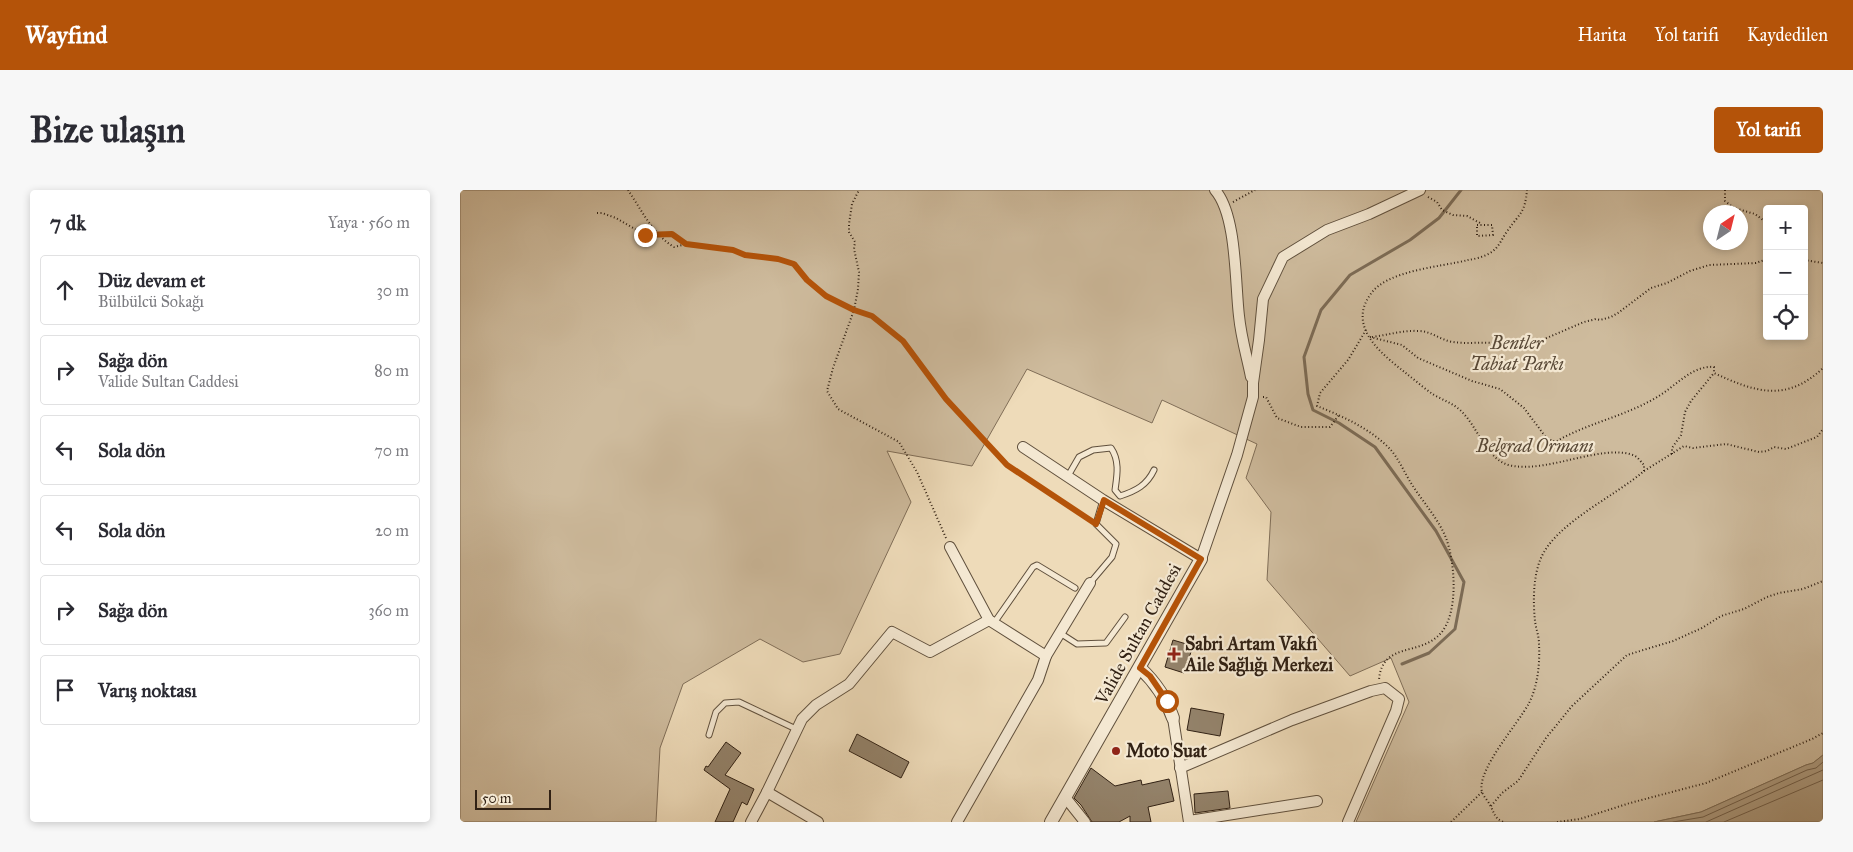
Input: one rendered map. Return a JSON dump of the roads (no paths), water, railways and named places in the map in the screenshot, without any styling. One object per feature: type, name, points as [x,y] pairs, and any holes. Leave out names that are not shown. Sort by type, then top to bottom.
[{"type":"street","points":[[1215,190],[1221,197],[1233,238],[1239,319],[1252,382]]},
{"type":"street","points":[[1252,382],[1263,299],[1283,257],[1327,230],[1369,214],[1420,190]]},
{"type":"street","name":"Valide Sultan Caddesi","points":[[1051,822],[1201,559],[1237,455],[1253,397],[1252,382]]},
{"type":"street","points":[[1023,447],[1104,500],[1201,559]]},
{"type":"street","points":[[950,547],[991,621],[1046,656]]},
{"type":"street","points":[[957,822],[1038,680],[1046,656],[1090,583]]},
{"type":"street","points":[[751,822],[802,719],[816,705],[849,684],[892,632],[930,652],[991,621]]},
{"type":"street","points":[[1140,668],[1150,676],[1167,701],[1173,718],[1189,821],[1317,801]]},
{"type":"street","points":[[1180,768],[1292,720],[1374,690],[1386,688],[1399,699],[1396,711],[1348,822]]},
{"type":"street","points":[[767,792],[818,822]]},
{"type":"street","points":[[1065,796],[1085,822]]},
{"type":"lane","points":[[1068,476],[1079,457],[1093,450],[1111,448],[1116,456],[1117,474],[1115,490],[1120,496]]},
{"type":"lane","points":[[1120,496],[1134,492],[1149,480],[1154,470]]},
{"type":"lane","points":[[1116,507],[1120,496]]},
{"type":"lane","points":[[1090,583],[1112,557],[1116,544],[1096,524],[1104,500]]},
{"type":"lane","points":[[991,621],[1032,567],[1037,565],[1074,588]]},
{"type":"lane","points":[[1060,632],[1077,644],[1106,643],[1125,617]]},
{"type":"lane","points":[[709,735],[716,712],[726,703],[739,702],[796,729]]},
{"type":"water","points":[[1823,755],[1823,822],[1654,822],[1701,812],[1813,763]]},
{"type":"waterway","points":[[1402,664],[1429,653],[1455,629],[1464,582],[1436,531],[1375,447],[1339,423],[1313,410],[1308,394],[1304,357],[1321,310],[1350,275],[1410,240],[1439,218],[1461,190]]},
{"type":"place","name":"Sabri Artam Vakfı Aile Sağlığı Merkezi","points":[[1174,654]]},
{"type":"place","name":"Moto Suat","points":[[1116,751]]},
{"type":"park label","name":"Bentler Tabiat Parkı","points":[[1517,353]]},
{"type":"park label","name":"Belgrad Ormanı","points":[[1535,446]]}]
